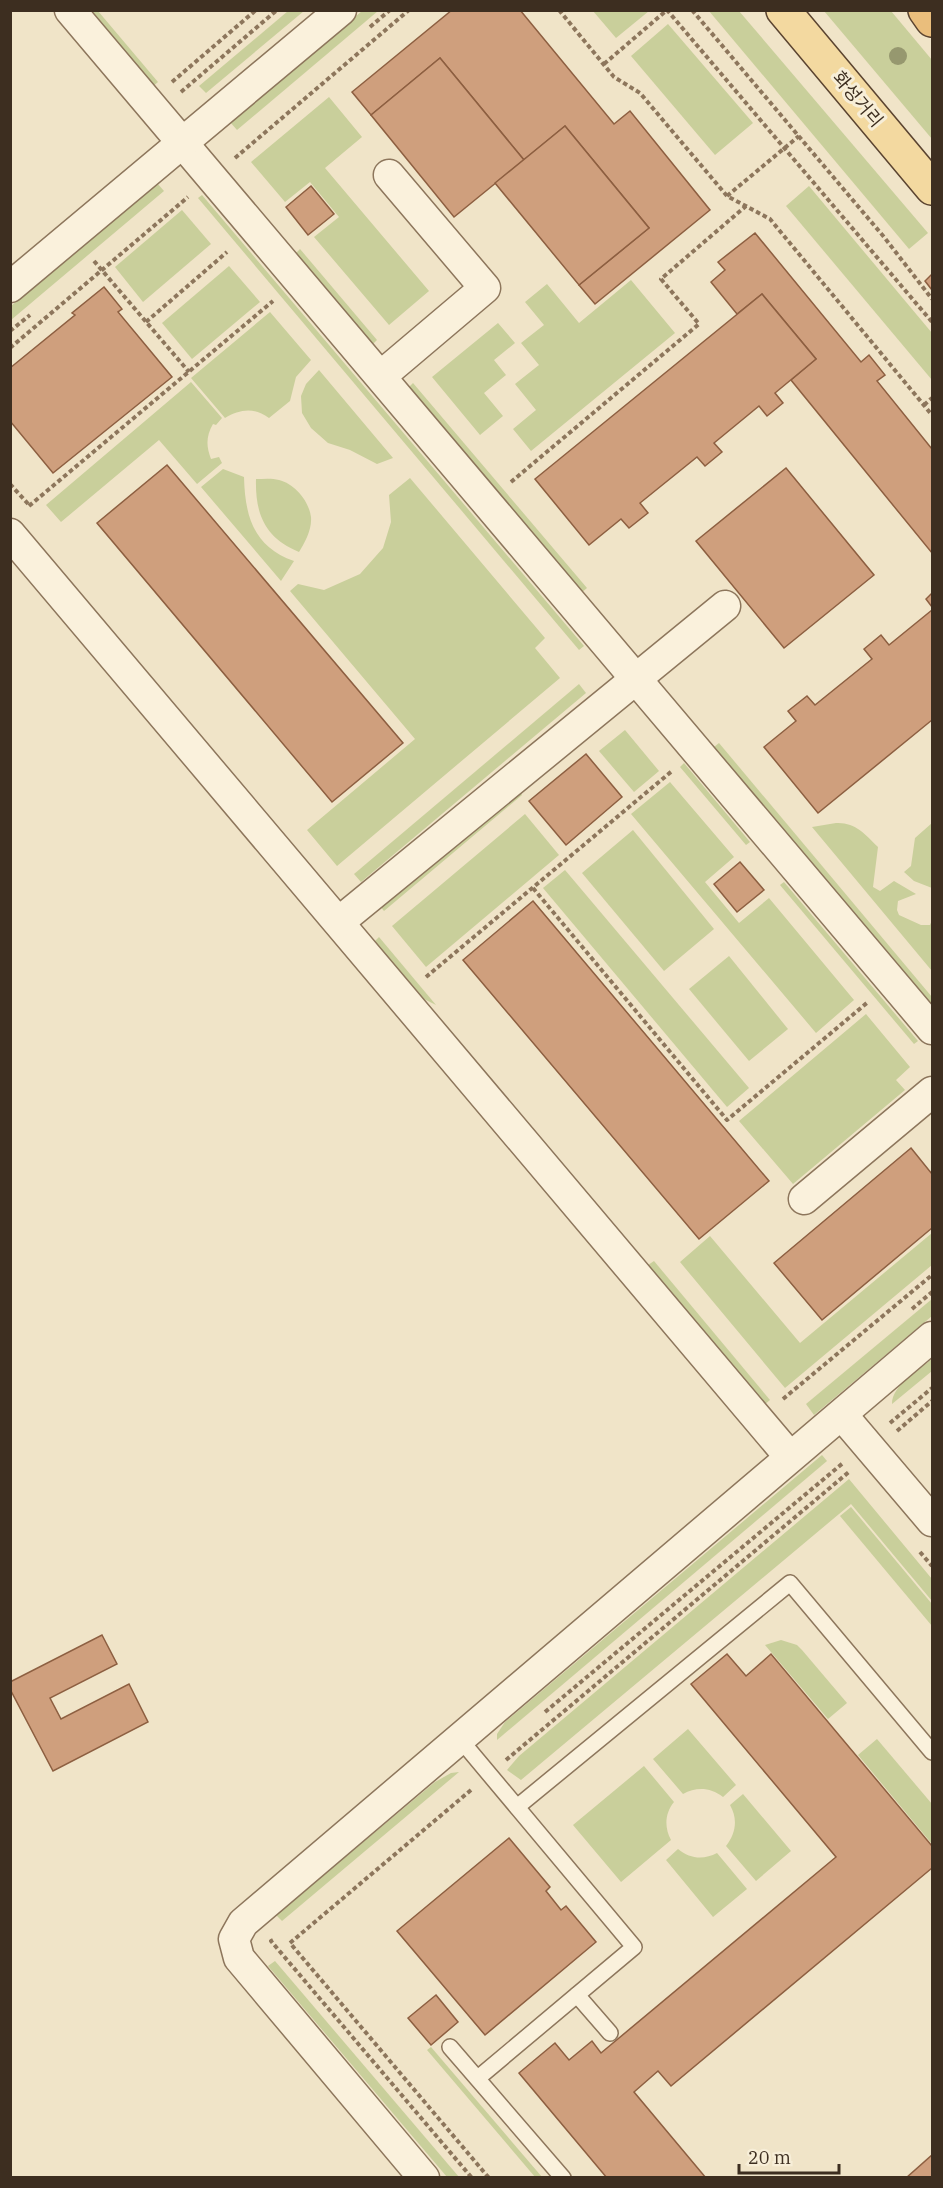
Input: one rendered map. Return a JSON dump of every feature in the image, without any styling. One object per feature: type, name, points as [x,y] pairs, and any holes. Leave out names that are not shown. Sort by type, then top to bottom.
[{"type":"highway","points":[[925,10],[933,20]]},
{"type":"main road","name":"화성거리","points":[[783,10],[933,188]]},
{"type":"street","points":[[70,10],[933,1029]]},
{"type":"street","points":[[10,287],[340,10]]},
{"type":"street","points":[[381,376],[485,288],[389,175]]},
{"type":"street","points":[[10,534],[790,1457]]},
{"type":"street","points":[[339,922],[725,606]]},
{"type":"street","points":[[804,1199],[933,1092]]},
{"type":"street","points":[[424,2178],[239,1958],[234,1939],[243,1923],[933,1337]]},
{"type":"street","points":[[842,1415],[933,1521]]},
{"type":"lane","points":[[517,1808],[790,1583],[933,1752]]},
{"type":"lane","points":[[459,1738],[634,1947],[478,2078]]},
{"type":"lane","points":[[577,1995],[609,2033]]},
{"type":"lane","points":[[450,2046],[563,2178]]},
{"type":"path","points":[[152,108],[256,10]]},
{"type":"path","points":[[152,108],[277,10]]},
{"type":"path","points":[[559,10],[614,77],[640,93],[727,196],[770,219],[933,415]]},
{"type":"path","points":[[604,64],[667,10],[933,321]]},
{"type":"path","points":[[692,10],[884,237],[933,299]]},
{"type":"path","points":[[727,196],[799,136]]},
{"type":"path","points":[[509,483],[699,324],[661,279],[746,206]]},
{"type":"path","points":[[146,322],[227,252]]},
{"type":"path","points":[[94,261],[189,372]]},
{"type":"path","points":[[29,506],[273,301]]},
{"type":"path","points":[[924,405],[933,398]]},
{"type":"path","points":[[424,979],[672,771]]},
{"type":"path","points":[[533,888],[727,1120],[868,1002]]},
{"type":"path","points":[[759,1420],[933,1275]]},
{"type":"green space","points":[[88,11],[98,11],[158,82],[152,87]]},
{"type":"green space","points":[[288,11],[304,11],[206,93],[199,86]]},
{"type":"green space","points":[[362,11],[378,11],[237,130],[230,122]]},
{"type":"green space","points":[[593,11],[649,11],[616,38]]},
{"type":"green space","points":[[709,11],[739,11],[928,233],[909,249]]},
{"type":"green space","points":[[824,11],[891,11],[932,60],[932,139]]},
{"type":"green space","points":[[668,24],[753,123],[715,155],[631,56]]},
{"type":"green space","points":[[329,97],[362,137],[325,168],[429,291],[389,325],[314,237],[339,217],[310,182],[285,202],[251,162]]},
{"type":"green space","points":[[157,183],[164,191],[11,320],[11,306]]},
{"type":"green space","points":[[809,186],[932,333],[932,380],[786,206]]},
{"type":"green space","points":[[202,195],[584,646],[579,650],[198,198]]},
{"type":"green space","points":[[182,210],[211,244],[143,302],[115,267]]},
{"type":"green space","points":[[300,249],[377,340],[372,345],[295,254]]},
{"type":"green space","points":[[229,266],[260,302],[192,359],[162,323]]},
{"type":"green space","points":[[631,280],[675,333],[531,451],[513,429],[536,410],[515,384],[539,365],[521,343],[544,325],[525,302],[547,284],[579,323]]},
{"type":"green space","points":[[270,312],[311,360],[296,377],[290,401],[269,418],[258,412],[247,410],[225,418],[191,378]]},
{"type":"green space","points":[[498,323],[515,343],[494,360],[506,375],[484,393],[503,416],[480,435],[432,377]]},
{"type":"green space","points":[[319,370],[393,458],[377,464],[350,450],[328,443],[311,428],[302,413],[301,396],[306,384]]},
{"type":"green space","points":[[191,382],[222,418],[216,425],[213,424],[209,433],[208,450],[211,459],[219,457],[222,463],[197,484],[159,440],[61,522],[46,505]]},
{"type":"green space","points":[[413,383],[587,588],[581,593],[408,388]]},
{"type":"green space","points":[[223,469],[244,477],[250,517],[261,539],[269,548],[294,561],[281,581],[201,487]]},
{"type":"green space","points":[[410,478],[545,638],[535,648],[560,678],[337,866],[307,830],[415,739],[290,591],[298,584],[324,590],[360,574],[383,548],[391,522],[389,495]]},
{"type":"green space","points":[[256,479],[285,482],[296,489],[304,499],[310,511],[311,522],[308,536],[299,552],[278,540],[264,523],[256,492]]},
{"type":"green space","points":[[579,684],[586,693],[361,882],[354,874]]},
{"type":"green space","points":[[625,730],[659,771],[634,792],[599,751]]},
{"type":"green space","points":[[719,743],[932,997],[932,1007],[714,747]]},
{"type":"green space","points":[[684,763],[750,842],[746,845],[680,767]]},
{"type":"green space","points":[[670,782],[734,857],[705,882],[739,923],[769,898],[854,1000],[816,1033],[631,814]]},
{"type":"green space","points":[[518,789],[522,795],[384,911],[379,905]]},
{"type":"green space","points":[[525,814],[559,855],[426,967],[392,926]]},
{"type":"green space","points":[[836,823],[849,824],[864,833],[878,847],[873,887],[880,891],[894,881],[916,894],[898,901],[897,910],[899,915],[921,925],[930,925],[932,920],[932,971],[812,827]]},
{"type":"green space","points":[[932,823],[932,888],[914,881],[904,872],[911,866],[915,838]]},
{"type":"green space","points":[[633,830],[714,929],[664,971],[582,873]]},
{"type":"green space","points":[[565,870],[749,1088],[727,1107],[543,888]]},
{"type":"green space","points":[[784,882],[918,1041],[914,1044],[780,885]]},
{"type":"green space","points":[[379,937],[436,1005],[420,997],[374,942]]},
{"type":"green space","points":[[729,956],[788,1029],[749,1061],[689,989]]},
{"type":"green space","points":[[866,1014],[910,1067],[896,1080],[905,1090],[793,1184],[739,1121]]},
{"type":"green space","points":[[932,1233],[932,1265],[785,1388],[680,1262],[710,1236],[800,1343]]},
{"type":"green space","points":[[654,1261],[770,1400],[764,1405],[648,1265]]},
{"type":"green space","points":[[932,1299],[932,1316],[814,1415],[806,1404]]},
{"type":"green space","points":[[932,1359],[932,1371],[892,1404],[896,1390],[901,1384]]},
{"type":"green space","points":[[822,1455],[827,1461],[497,1740],[497,1734],[505,1722]]},
{"type":"green space","points":[[849,1479],[932,1579],[932,1601],[851,1504],[521,1780],[507,1770],[519,1756]]},
{"type":"green space","points":[[851,1507],[932,1604],[932,1626],[840,1516]]},
{"type":"green space","points":[[781,1640],[797,1645],[847,1703],[828,1719],[765,1645]]},
{"type":"green space","points":[[688,1729],[736,1785],[723,1797],[713,1791],[703,1789],[683,1794],[653,1759]]},
{"type":"green space","points":[[877,1739],[932,1804],[932,1844],[858,1755]]},
{"type":"green space","points":[[644,1766],[674,1802],[666,1820],[671,1840],[621,1882],[573,1825]]},
{"type":"green space","points":[[459,1772],[282,1921],[276,1915],[435,1782],[451,1773]]},
{"type":"green space","points":[[743,1794],[791,1851],[756,1881],[726,1846],[735,1826],[730,1805]]},
{"type":"green space","points":[[678,1849],[687,1855],[697,1857],[707,1857],[717,1853],[747,1889],[713,1917],[666,1860]]},
{"type":"green space","points":[[275,1961],[459,2177],[447,2177],[268,1966]]},
{"type":"green space","points":[[431,2047],[542,2177],[535,2177],[427,2050]]},
{"type":"building","points":[[452,10],[520,10],[614,124],[630,111],[710,210],[595,304],[579,285],[649,228],[565,126],[524,160],[440,58],[371,115],[352,92]]},
{"type":"building","points":[[440,58],[524,160],[454,217],[371,115]]},
{"type":"building","points":[[565,126],[649,228],[579,285],[495,183]]},
{"type":"building","points":[[311,186],[334,214],[308,235],[286,207]]},
{"type":"building","points":[[755,233],[861,362],[869,355],[885,375],[877,381],[932,449],[932,553],[791,380],[816,359],[762,294],[737,314],[711,282],[725,270],[718,262]]},
{"type":"building","points":[[932,274],[932,290],[925,281]]},
{"type":"building","points":[[104,287],[122,309],[118,312],[172,377],[53,473],[10,421],[10,368],[75,315],[72,313]]},
{"type":"building","points":[[762,294],[816,359],[775,393],[783,403],[767,416],[759,406],[714,443],[722,452],[705,466],[697,457],[640,503],[648,513],[629,528],[621,519],[589,545],[535,479]]},
{"type":"building","points":[[167,465],[403,743],[332,802],[97,523]]},
{"type":"building","points":[[786,468],[874,575],[784,648],[696,541]]},
{"type":"building","points":[[932,593],[932,607],[926,599]]},
{"type":"building","points":[[932,610],[932,720],[818,813],[764,747],[796,721],[788,711],[807,696],[815,705],[872,659],[864,649],[881,635],[889,645]]},
{"type":"building","points":[[586,754],[622,797],[566,845],[529,801]]},
{"type":"building","points":[[740,862],[764,890],[737,912],[714,884]]},
{"type":"building","points":[[533,901],[769,1181],[699,1239],[463,960]]},
{"type":"building","points":[[911,1148],[932,1174],[932,1228],[822,1320],[774,1263]]},
{"type":"building","points":[[102,1635],[117,1664],[50,1698],[61,1719],[129,1684],[148,1722],[53,1771],[10,1689],[10,1682]]},
{"type":"building","points":[[727,1654],[746,1676],[771,1654],[932,1846],[932,1868],[671,2086],[658,2071],[634,2092],[706,2178],[607,2178],[519,2073],[555,2043],[569,2060],[592,2041],[601,2053],[836,1857],[691,1684]]},
{"type":"building","points":[[509,1838],[550,1887],[546,1891],[561,1910],[566,1906],[596,1942],[485,2035],[397,1931]]},
{"type":"building","points":[[436,1995],[458,2022],[431,2045],[408,2018]]},
{"type":"building","points":[[932,2155],[932,2178],[906,2178]]}]
